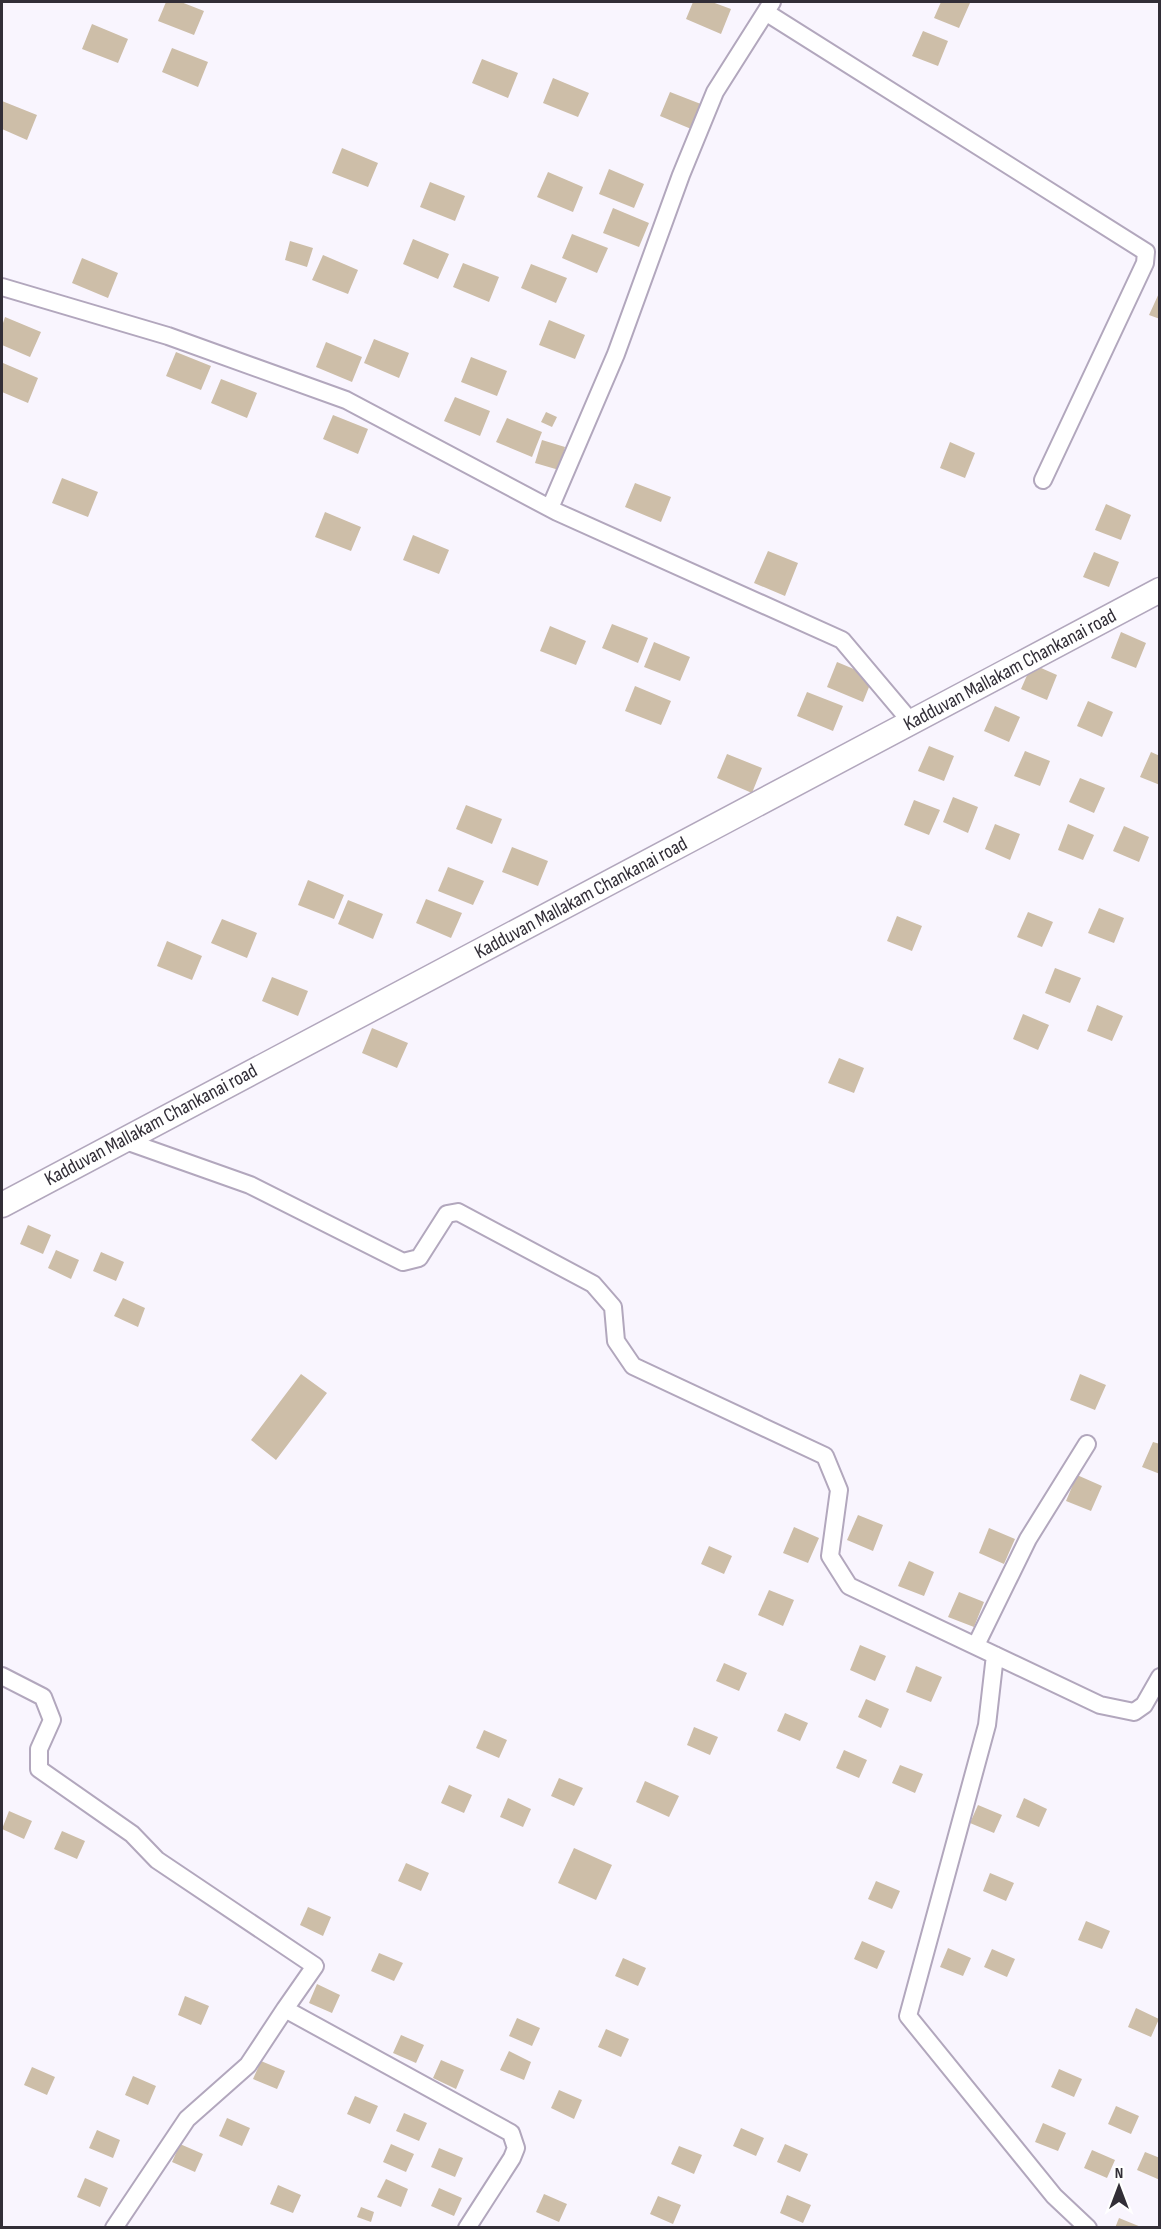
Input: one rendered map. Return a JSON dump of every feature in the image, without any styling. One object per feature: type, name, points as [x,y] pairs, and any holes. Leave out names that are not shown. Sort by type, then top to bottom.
[{"type":"main road","name":"Kadduvan Mallakam Chankanai road","points":[[2,1204],[1160,590]]},
{"type":"street","points":[[550,508],[616,354],[681,175],[715,92],[770,7],[1146,252],[1145,263],[1042,480]]},
{"type":"street","points":[[2,286],[168,336],[346,400],[550,508],[842,640],[912,723]]},
{"type":"street","points":[[123,1140],[250,1185],[404,1262],[419,1258],[447,1214],[458,1212],[593,1284],[613,1307],[616,1341],[633,1366],[825,1456],[839,1490],[830,1556],[849,1586],[1100,1705],[1134,1712],[1144,1705],[1160,1677]]},
{"type":"street","points":[[976,1645],[1028,1539],[1087,1444]]},
{"type":"street","points":[[995,1655],[987,1725],[908,2016],[1054,2196],[1088,2228]]},
{"type":"street","points":[[2,1676],[43,1697],[52,1720],[39,1749],[39,1769],[132,1834],[157,1860],[315,1966],[248,2065],[187,2119],[114,2228]]},
{"type":"street","points":[[285,2009],[511,2133],[516,2148],[512,2158],[467,2228]]},
{"type":"building","points":[[166,2],[181,2],[204,11],[194,35],[158,21]]},
{"type":"building","points":[[693,2],[712,2],[731,9],[721,34],[686,19]]},
{"type":"building","points":[[941,2],[970,3],[959,28],[934,18]]},
{"type":"building","points":[[92,24],[128,39],[118,63],[82,49]]},
{"type":"building","points":[[923,31],[948,41],[938,66],[912,56]]},
{"type":"building","points":[[172,48],[208,62],[198,87],[162,72]]},
{"type":"building","points":[[482,59],[518,73],[508,98],[472,83]]},
{"type":"building","points":[[553,78],[589,93],[578,117],[543,103]]},
{"type":"building","points":[[670,92],[706,106],[696,131],[660,116]]},
{"type":"building","points":[[2,101],[37,115],[27,140],[2,129]]},
{"type":"building","points":[[342,148],[378,163],[368,187],[332,173]]},
{"type":"building","points":[[609,169],[644,184],[634,208],[599,194]]},
{"type":"building","points":[[548,172],[583,187],[573,212],[537,197]]},
{"type":"building","points":[[430,182],[465,196],[455,221],[420,207]]},
{"type":"building","points":[[613,208],[649,223],[639,247],[603,233]]},
{"type":"building","points":[[572,234],[608,248],[597,273],[562,258]]},
{"type":"building","points":[[413,239],[449,254],[438,279],[403,264]]},
{"type":"building","points":[[290,241],[313,248],[307,267],[285,260]]},
{"type":"building","points":[[323,255],[358,270],[348,294],[312,280]]},
{"type":"building","points":[[82,258],[118,273],[108,298],[72,283]]},
{"type":"building","points":[[463,263],[499,277],[489,302],[453,287]]},
{"type":"building","points":[[531,264],[567,278],[556,303],[521,288]]},
{"type":"building","points":[[1160,291],[1160,319],[1149,315]]},
{"type":"building","points":[[5,317],[41,332],[30,357],[2,345],[2,326]]},
{"type":"building","points":[[549,320],[585,335],[575,359],[539,345]]},
{"type":"building","points":[[374,339],[409,353],[399,378],[364,363]]},
{"type":"building","points":[[326,342],[362,357],[352,382],[316,367]]},
{"type":"building","points":[[176,352],[211,366],[201,390],[166,376]]},
{"type":"building","points":[[471,357],[507,371],[497,396],[461,382]]},
{"type":"building","points":[[3,363],[38,378],[28,403],[2,392]]},
{"type":"building","points":[[221,379],[257,393],[247,418],[211,403]]},
{"type":"building","points":[[455,397],[490,411],[480,436],[444,421]]},
{"type":"building","points":[[546,412],[557,417],[552,427],[541,422]]},
{"type":"building","points":[[333,415],[368,429],[358,454],[323,439]]},
{"type":"building","points":[[507,418],[542,432],[532,457],[496,442]]},
{"type":"building","points":[[542,440],[565,447],[559,470],[535,463]]},
{"type":"building","points":[[950,442],[975,453],[965,478],[940,468]]},
{"type":"building","points":[[62,478],[98,492],[88,517],[52,503]]},
{"type":"building","points":[[635,483],[671,497],[661,522],[625,507]]},
{"type":"building","points":[[1106,504],[1131,515],[1121,540],[1095,530]]},
{"type":"building","points":[[325,512],[361,527],[351,551],[315,537]]},
{"type":"building","points":[[413,535],[449,550],[439,574],[403,560]]},
{"type":"building","points":[[768,551],[798,563],[785,596],[754,583]]},
{"type":"building","points":[[1094,552],[1119,562],[1109,587],[1083,577]]},
{"type":"building","points":[[612,624],[648,638],[638,663],[602,648]]},
{"type":"building","points":[[550,626],[586,641],[576,665],[540,651]]},
{"type":"building","points":[[1121,632],[1146,643],[1136,668],[1111,658]]},
{"type":"building","points":[[654,642],[690,657],[680,681],[644,667]]},
{"type":"building","points":[[837,662],[873,677],[863,702],[827,687]]},
{"type":"building","points":[[1032,664],[1057,675],[1047,700],[1021,689]]},
{"type":"building","points":[[635,686],[671,701],[661,725],[625,711]]},
{"type":"building","points":[[807,692],[843,706],[833,731],[797,716]]},
{"type":"building","points":[[1088,701],[1113,712],[1102,737],[1077,726]]},
{"type":"building","points":[[995,706],[1020,717],[1009,742],[984,731]]},
{"type":"building","points":[[929,746],[954,756],[944,781],[918,771]]},
{"type":"building","points":[[1025,751],[1050,761],[1040,786],[1014,776]]},
{"type":"building","points":[[1151,752],[1160,756],[1160,785],[1140,777]]},
{"type":"building","points":[[727,754],[762,768],[752,793],[717,778]]},
{"type":"building","points":[[1080,778],[1105,788],[1094,813],[1069,802]]},
{"type":"building","points":[[953,797],[978,807],[968,833],[943,822]]},
{"type":"building","points":[[914,800],[940,810],[929,835],[904,825]]},
{"type":"building","points":[[466,805],[502,819],[492,844],[456,829]]},
{"type":"building","points":[[995,824],[1020,834],[1010,860],[985,849]]},
{"type":"building","points":[[1068,824],[1094,835],[1083,860],[1058,850]]},
{"type":"building","points":[[1124,826],[1149,837],[1139,862],[1113,851]]},
{"type":"building","points":[[512,847],[548,861],[538,886],[502,872]]},
{"type":"building","points":[[448,867],[484,881],[473,905],[438,891]]},
{"type":"building","points":[[308,880],[344,895],[334,919],[298,905]]},
{"type":"building","points":[[426,899],[462,913],[451,938],[416,923]]},
{"type":"building","points":[[348,900],[383,914],[373,939],[338,924]]},
{"type":"building","points":[[1099,908],[1124,918],[1114,943],[1088,933]]},
{"type":"building","points":[[1028,912],[1053,922],[1042,947],[1017,937]]},
{"type":"building","points":[[897,916],[922,926],[912,951],[887,941]]},
{"type":"building","points":[[222,919],[257,933],[247,958],[211,943]]},
{"type":"building","points":[[167,941],[202,956],[192,980],[157,966]]},
{"type":"building","points":[[1055,968],[1081,978],[1070,1003],[1045,993]]},
{"type":"building","points":[[272,977],[308,991],[298,1016],[262,1001]]},
{"type":"building","points":[[1097,1005],[1123,1016],[1112,1041],[1087,1031]]},
{"type":"building","points":[[1023,1014],[1049,1025],[1038,1050],[1013,1039]]},
{"type":"building","points":[[372,1028],[408,1043],[397,1068],[362,1053]]},
{"type":"building","points":[[839,1058],[864,1068],[854,1093],[828,1083]]},
{"type":"building","points":[[28,1225],[51,1235],[43,1254],[20,1244]]},
{"type":"building","points":[[56,1250],[79,1260],[71,1279],[48,1268]]},
{"type":"building","points":[[101,1252],[124,1262],[116,1281],[93,1271]]},
{"type":"building","points":[[123,1298],[145,1308],[138,1327],[114,1316]]},
{"type":"building","points":[[301,1374],[327,1393],[276,1460],[251,1440]]},
{"type":"building","points":[[1080,1374],[1106,1385],[1095,1410],[1070,1400]]},
{"type":"building","points":[[1153,1442],[1160,1444],[1160,1474],[1142,1467]]},
{"type":"building","points":[[1077,1475],[1102,1486],[1091,1511],[1066,1501]]},
{"type":"building","points":[[858,1515],[883,1525],[873,1551],[847,1540]]},
{"type":"building","points":[[794,1527],[819,1538],[808,1563],[783,1553]]},
{"type":"building","points":[[989,1528],[1015,1539],[1004,1564],[979,1553]]},
{"type":"building","points":[[709,1546],[732,1556],[724,1574],[701,1564]]},
{"type":"building","points":[[909,1561],[934,1572],[924,1596],[898,1586]]},
{"type":"building","points":[[769,1590],[794,1600],[783,1626],[758,1615]]},
{"type":"building","points":[[959,1592],[984,1602],[974,1627],[948,1617]]},
{"type":"building","points":[[860,1645],[886,1656],[875,1681],[850,1670]]},
{"type":"building","points":[[724,1663],[747,1673],[739,1691],[716,1681]]},
{"type":"building","points":[[916,1666],[942,1677],[931,1702],[906,1692]]},
{"type":"building","points":[[866,1699],[889,1709],[881,1728],[858,1717]]},
{"type":"building","points":[[785,1713],[808,1723],[800,1741],[777,1731]]},
{"type":"building","points":[[694,1727],[718,1737],[710,1755],[687,1745]]},
{"type":"building","points":[[484,1730],[507,1740],[499,1758],[476,1748]]},
{"type":"building","points":[[844,1750],[867,1760],[859,1778],[836,1768]]},
{"type":"building","points":[[900,1765],[923,1774],[915,1793],[892,1783]]},
{"type":"building","points":[[559,1778],[583,1788],[574,1806],[551,1796]]},
{"type":"building","points":[[645,1781],[679,1796],[669,1817],[636,1802]]},
{"type":"building","points":[[449,1785],[472,1795],[464,1813],[441,1803]]},
{"type":"building","points":[[508,1798],[531,1809],[523,1827],[500,1817]]},
{"type":"building","points":[[1024,1798],[1047,1809],[1039,1827],[1016,1817]]},
{"type":"building","points":[[978,1805],[1002,1815],[994,1833],[970,1823]]},
{"type":"building","points":[[9,1811],[32,1821],[24,1839],[2,1829]]},
{"type":"building","points":[[62,1831],[85,1841],[77,1859],[54,1849]]},
{"type":"building","points":[[574,1848],[612,1865],[596,1900],[558,1883]]},
{"type":"building","points":[[406,1863],[429,1873],[421,1891],[398,1881]]},
{"type":"building","points":[[990,1873],[1014,1883],[1006,1901],[983,1891]]},
{"type":"building","points":[[876,1881],[900,1891],[892,1909],[868,1899]]},
{"type":"building","points":[[308,1907],[331,1917],[323,1936],[300,1925]]},
{"type":"building","points":[[1086,1921],[1110,1931],[1102,1949],[1078,1940]]},
{"type":"building","points":[[862,1941],[885,1951],[877,1969],[854,1959]]},
{"type":"building","points":[[948,1948],[971,1958],[963,1976],[940,1967]]},
{"type":"building","points":[[992,1949],[1015,1959],[1007,1977],[984,1967]]},
{"type":"building","points":[[379,1953],[403,1963],[394,1981],[371,1971]]},
{"type":"building","points":[[623,1958],[646,1968],[638,1986],[615,1976]]},
{"type":"building","points":[[317,1984],[340,1995],[332,2013],[309,2003]]},
{"type":"building","points":[[185,1996],[209,2006],[201,2025],[178,2015]]},
{"type":"building","points":[[1136,2008],[1159,2019],[1151,2037],[1128,2027]]},
{"type":"building","points":[[517,2018],[540,2028],[532,2046],[509,2036]]},
{"type":"building","points":[[606,2029],[629,2039],[621,2057],[598,2047]]},
{"type":"building","points":[[401,2035],[424,2045],[416,2063],[393,2053]]},
{"type":"building","points":[[509,2051],[531,2062],[524,2080],[500,2070]]},
{"type":"building","points":[[441,2060],[464,2070],[456,2089],[433,2078]]},
{"type":"building","points":[[261,2061],[285,2071],[277,2089],[253,2079]]},
{"type":"building","points":[[32,2067],[55,2077],[47,2095],[24,2085]]},
{"type":"building","points":[[1059,2069],[1082,2079],[1074,2097],[1051,2087]]},
{"type":"building","points":[[133,2076],[156,2086],[148,2105],[125,2095]]},
{"type":"building","points":[[559,2090],[582,2100],[574,2119],[551,2108]]},
{"type":"building","points":[[355,2096],[378,2106],[370,2124],[347,2114]]},
{"type":"building","points":[[1116,2106],[1139,2116],[1131,2134],[1108,2124]]},
{"type":"building","points":[[404,2113],[427,2123],[419,2141],[396,2131]]},
{"type":"building","points":[[227,2118],[250,2128],[242,2146],[219,2136]]},
{"type":"building","points":[[1043,2123],[1066,2133],[1058,2151],[1035,2142]]},
{"type":"building","points":[[741,2128],[764,2138],[756,2156],[733,2146]]},
{"type":"building","points":[[97,2130],[120,2140],[113,2158],[89,2148]]},
{"type":"building","points":[[180,2144],[203,2154],[195,2172],[172,2162]]},
{"type":"building","points":[[391,2144],[414,2154],[406,2172],[383,2162]]},
{"type":"building","points":[[785,2144],[808,2154],[800,2172],[777,2162]]},
{"type":"building","points":[[679,2146],[702,2155],[694,2174],[671,2164]]},
{"type":"building","points":[[439,2148],[463,2158],[455,2177],[431,2167]]},
{"type":"building","points":[[1092,2150],[1115,2160],[1107,2178],[1084,2168]]},
{"type":"building","points":[[1145,2152],[1160,2158],[1160,2180],[1137,2170]]},
{"type":"building","points":[[85,2178],[108,2188],[100,2207],[77,2197]]},
{"type":"building","points":[[386,2179],[408,2189],[401,2207],[377,2197]]},
{"type":"building","points":[[278,2185],[301,2195],[293,2213],[270,2204]]},
{"type":"building","points":[[439,2188],[462,2198],[454,2216],[431,2206]]},
{"type":"building","points":[[544,2194],[567,2204],[559,2222],[536,2212]]},
{"type":"building","points":[[787,2195],[811,2205],[803,2223],[780,2213]]},
{"type":"building","points":[[658,2196],[681,2205],[673,2224],[650,2214]]},
{"type":"building","points":[[361,2207],[374,2212],[371,2222],[357,2217]]},
{"type":"building","points":[[1119,2218],[1141,2227],[1141,2228],[1115,2228]]}]
